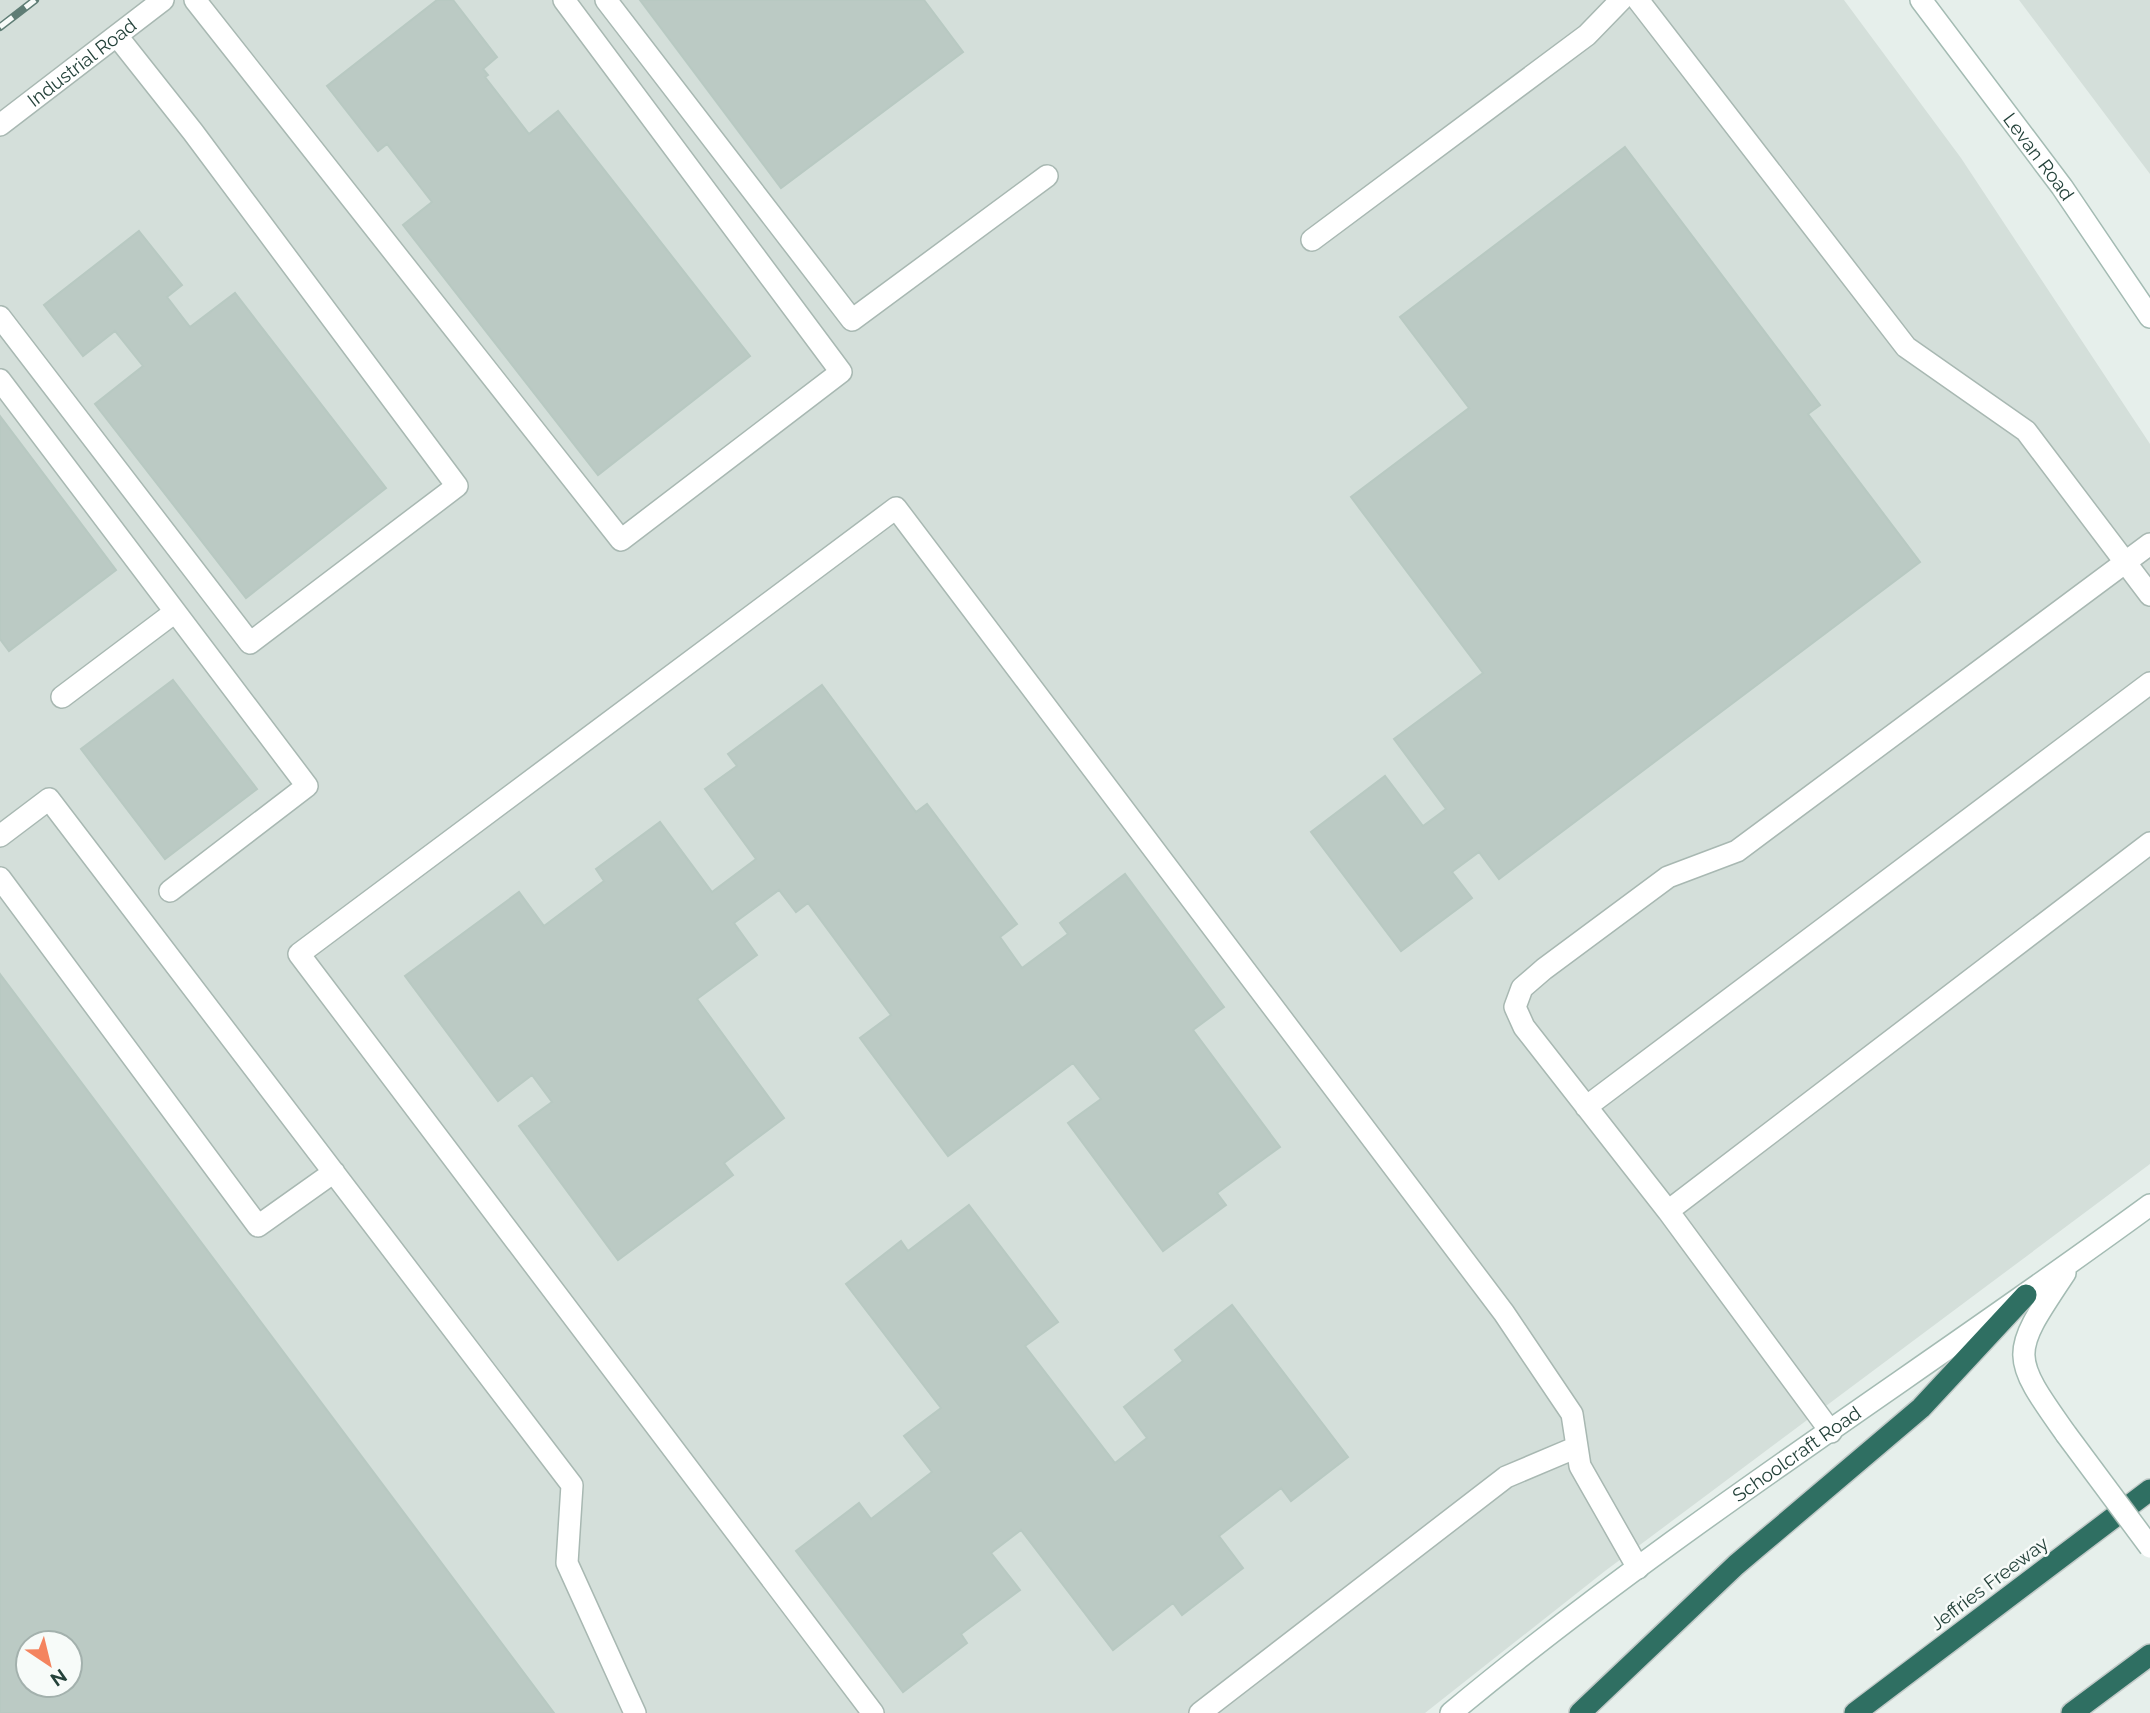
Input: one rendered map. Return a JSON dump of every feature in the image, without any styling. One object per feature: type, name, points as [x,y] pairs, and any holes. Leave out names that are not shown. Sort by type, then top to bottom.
[{"type":"highway","points":[[1580,1713],[1736,1565],[1921,1408],[2026,1295]]},
{"type":"highway","name":"Jeffries Freeway","points":[[1855,1713],[2150,1490]]},
{"type":"highway","points":[[2073,1713],[2150,1655]]},
{"type":"main road","name":"Industrial Road","points":[[0,125],[163,0]]},
{"type":"main road","points":[[195,0],[621,540],[841,372],[564,0]]},
{"type":"main road","points":[[606,0],[852,320],[1047,176]]},
{"type":"main road","points":[[1312,240],[1587,35],[1621,0]]},
{"type":"main road","points":[[1638,0],[1906,347],[2026,431],[2150,596]]},
{"type":"main road","name":"Levan Road","points":[[1921,0],[2062,187],[2150,317]]},
{"type":"main road","points":[[0,317],[250,643],[457,486],[193,132],[117,36]]},
{"type":"main road","points":[[0,380],[307,786],[170,891]]},
{"type":"main road","points":[[873,1713],[299,954],[896,508],[1504,1313],[1572,1413],[1580,1466],[1638,1568]]},
{"type":"main road","points":[[1831,1432],[1668,1211],[1524,1027],[1515,1007],[1522,988],[1668,877],[1737,851],[2150,544]]},
{"type":"main road","points":[[62,697],[175,612]]},
{"type":"main road","points":[[1586,1107],[2150,683]]},
{"type":"main road","points":[[0,836],[49,799],[572,1485],[567,1563],[635,1713]]},
{"type":"main road","points":[[1668,1211],[2150,844]]},
{"type":"main road","points":[[0,878],[258,1226],[334,1172]]},
{"type":"main road","name":"Schoolcraft Road","points":[[1451,1713],[1638,1568],[2150,1206]]},
{"type":"main road","points":[[2072,1262],[2032,1322],[2024,1344],[2023,1361],[2029,1382],[2150,1547]]},
{"type":"main road","points":[[1200,1713],[1506,1477],[1577,1447]]},
{"type":"shaded area","points":[[0,0],[1844,0],[1961,158],[2150,444],[2150,1164],[1605,1571],[1425,1713],[0,1713]]},
{"type":"shaded area","points":[[2019,0],[2150,0],[2150,174]]},
{"type":"building","points":[[437,0],[453,0],[497,57],[483,69],[488,75],[485,77],[529,134],[558,111],[750,356],[598,475],[403,225],[432,202],[387,144],[378,151],[327,86]]},
{"type":"building","points":[[640,0],[924,0],[963,52],[781,188]]},
{"type":"building","points":[[1625,147],[1820,405],[1808,414],[1920,562],[1499,879],[1479,852],[1452,872],[1472,898],[1401,951],[1311,832],[1385,776],[1423,826],[1446,809],[1394,739],[1483,673],[1351,497],[1469,408],[1400,317]]},
{"type":"building","points":[[139,231],[182,285],[167,297],[190,327],[235,293],[386,488],[246,598],[95,404],[143,366],[115,331],[83,356],[44,305]]},
{"type":"building","points":[[0,416],[116,570],[9,651],[0,639]]},
{"type":"building","points":[[173,680],[257,789],[165,859],[81,749]]},
{"type":"building","points":[[822,685],[916,812],[927,804],[1017,924],[1000,937],[1022,968],[1068,934],[1060,923],[1125,874],[1224,1007],[1193,1030],[1280,1147],[1217,1193],[1226,1205],[1163,1251],[1068,1123],[1101,1099],[1073,1063],[948,1156],[860,1038],[891,1015],[808,903],[796,912],[779,890],[734,923],[757,955],[697,999],[784,1118],[724,1163],[733,1175],[618,1260],[519,1126],[552,1102],[532,1075],[498,1101],[405,976],[519,892],[544,926],[604,881],[596,869],[660,822],[712,892],[756,859],[705,789],[737,766],[728,754]]},
{"type":"building","points":[[0,974],[554,1713],[0,1713]]},
{"type":"building","points":[[969,1205],[1058,1322],[1025,1346],[1115,1463],[1147,1438],[1124,1407],[1183,1361],[1175,1350],[1232,1305],[1348,1457],[1291,1501],[1281,1488],[1219,1536],[1243,1568],[1182,1615],[1173,1603],[1113,1650],[1021,1530],[991,1553],[1020,1590],[961,1634],[967,1643],[903,1692],[796,1551],[859,1503],[871,1519],[932,1472],[904,1436],[941,1408],[846,1284],[901,1241],[908,1251]]},
{"type":"railway","points":[[0,27],[35,0]]}]
